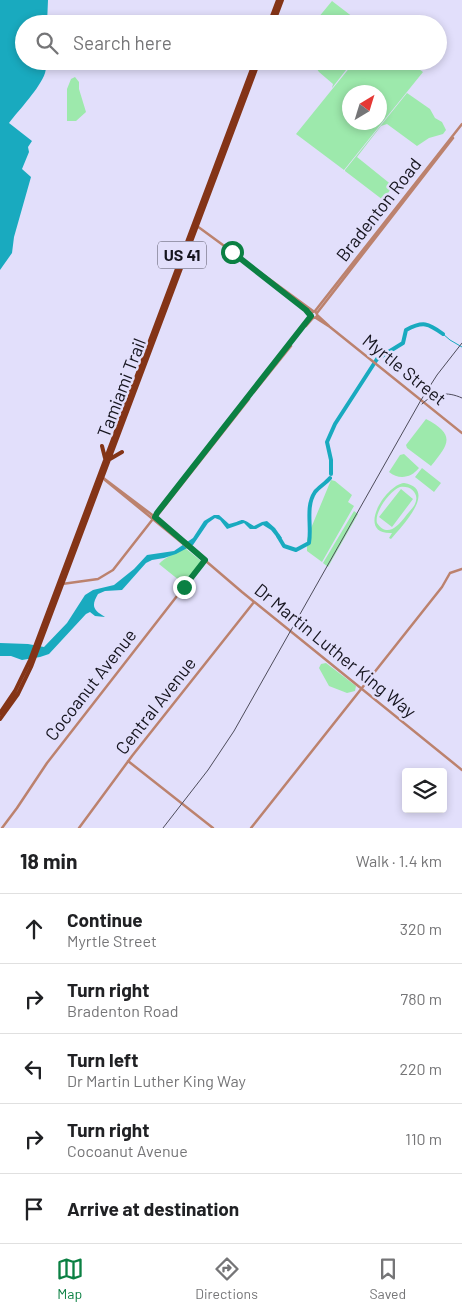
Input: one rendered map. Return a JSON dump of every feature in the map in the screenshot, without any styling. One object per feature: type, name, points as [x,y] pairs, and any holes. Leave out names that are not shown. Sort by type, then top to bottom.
[{"type":"main road","points":[[273,15],[278,0]]},
{"type":"main road","points":[[275,15],[282,0]]},
{"type":"main road","name":"Tamiami Trail","points":[[196,225],[252,70]]},
{"type":"main road","name":"Tamiami Trail","points":[[0,718],[18,694],[32,660],[256,70]]},
{"type":"main road","points":[[102,446],[107,460],[122,452]]},
{"type":"main road","name":"Tamiami Trail","points":[[58,588],[62,584],[90,511],[92,494],[101,476]]},
{"type":"main road","name":"Tamiami Trail","points":[[0,713],[32,660]]},
{"type":"main road","points":[[0,718],[8,702]]},
{"type":"street","name":"Bradenton Road","points":[[62,584],[94,580],[108,574],[155,518],[183,479],[462,125]]},
{"type":"street","name":"Myrtle Street","points":[[196,225],[316,312],[330,327],[462,433]]},
{"type":"street","name":"Myrtle Street","points":[[239,257],[306,310],[312,317],[330,327]]},
{"type":"street","name":"Bradenton Road","points":[[312,317],[316,312]]},
{"type":"street","name":"Dr Martin Luther King Way","points":[[101,476],[155,518],[254,602],[462,770]]},
{"type":"street","name":"Cocoanut Avenue","points":[[2,828],[47,763],[205,560]]},
{"type":"street","points":[[251,828],[363,689],[442,587],[450,573],[462,569]]},
{"type":"street","points":[[58,588],[69,583]]},
{"type":"street","name":"Central Avenue","points":[[79,828],[128,761],[254,602]]},
{"type":"street","points":[[128,761],[213,828]]},
{"type":"green space","points":[[332,1],[350,15],[320,15]]},
{"type":"green space","points":[[318,70],[346,70],[332,88],[333,84]]},
{"type":"green space","points":[[348,70],[420,70],[423,72],[387,117],[387,85],[342,85],[342,130],[376,130],[344,170],[296,134]]},
{"type":"green space","points":[[75,77],[79,82],[79,89],[86,112],[76,121],[67,121],[67,89],[71,79]]},
{"type":"green space","points":[[407,93],[430,109],[435,118],[442,122],[446,130],[443,134],[429,138],[417,146],[387,124],[387,118]]},
{"type":"green space","points":[[378,130],[357,157],[393,186],[383,200],[345,170]]},
{"type":"green space","points":[[426,419],[442,430],[447,440],[442,452],[431,466],[407,448],[406,445]]},
{"type":"green space","points":[[404,454],[419,468],[409,476],[393,475],[389,472],[400,455]]},
{"type":"green space","points":[[422,468],[441,483],[434,492],[415,477]]},
{"type":"green space","points":[[331,480],[335,481],[352,495],[348,502],[354,506],[322,562],[307,551],[307,539]]},
{"type":"green space","points":[[404,483],[414,487],[418,493],[418,500],[409,518],[391,539],[389,538],[392,533],[381,532],[376,526],[375,519],[382,500],[397,486]],"holes":[[[404,487],[415,493],[415,504],[396,527],[385,530],[377,523],[380,508],[396,489]]]},
{"type":"green space","points":[[401,489],[413,499],[392,527],[379,517]]},
{"type":"green space","points":[[354,511],[358,514],[328,567],[323,563]]},
{"type":"green space","points":[[185,548],[201,561],[185,585],[159,564]]},
{"type":"green space","points":[[326,663],[356,686],[355,691],[347,693],[329,686],[319,668],[321,664]]},
{"type":"water","points":[[0,0],[48,0],[47,15],[15,15],[15,70],[46,70],[39,85],[9,123],[32,141],[28,147],[29,152],[22,169],[31,177],[14,237],[12,253],[0,270]]},
{"type":"water","points":[[214,515],[219,515],[229,524],[243,520],[254,526],[267,521],[282,538],[279,540],[271,530],[263,525],[256,529],[250,529],[244,523],[227,529],[220,520],[215,518],[208,523],[193,545],[176,554],[146,563],[122,590],[105,591],[98,594],[94,607],[105,617],[95,616],[90,612],[86,614],[49,654],[22,660],[11,656],[0,656],[0,643],[28,644],[44,647],[67,623],[85,595],[93,590],[114,585],[134,569],[147,555],[174,551],[193,538],[204,521]]},
{"type":"waterway","points":[[331,474],[331,460],[327,442],[335,424],[377,359],[403,343],[406,330],[417,325],[425,324],[443,334]]},
{"type":"waterway","points":[[443,334],[462,347]]},
{"type":"waterway","points":[[278,536],[284,546],[296,550],[309,543],[310,504],[315,492],[330,478]]},
{"type":"railway","points":[[163,828],[208,770],[234,731],[421,400],[437,375],[462,343]]},
{"type":"railway","points":[[422,404],[431,397],[440,394],[451,394],[462,398]]},
{"type":"route","points":[[184,587],[205,560],[155,517],[311,316],[306,310],[232,252]]}]
